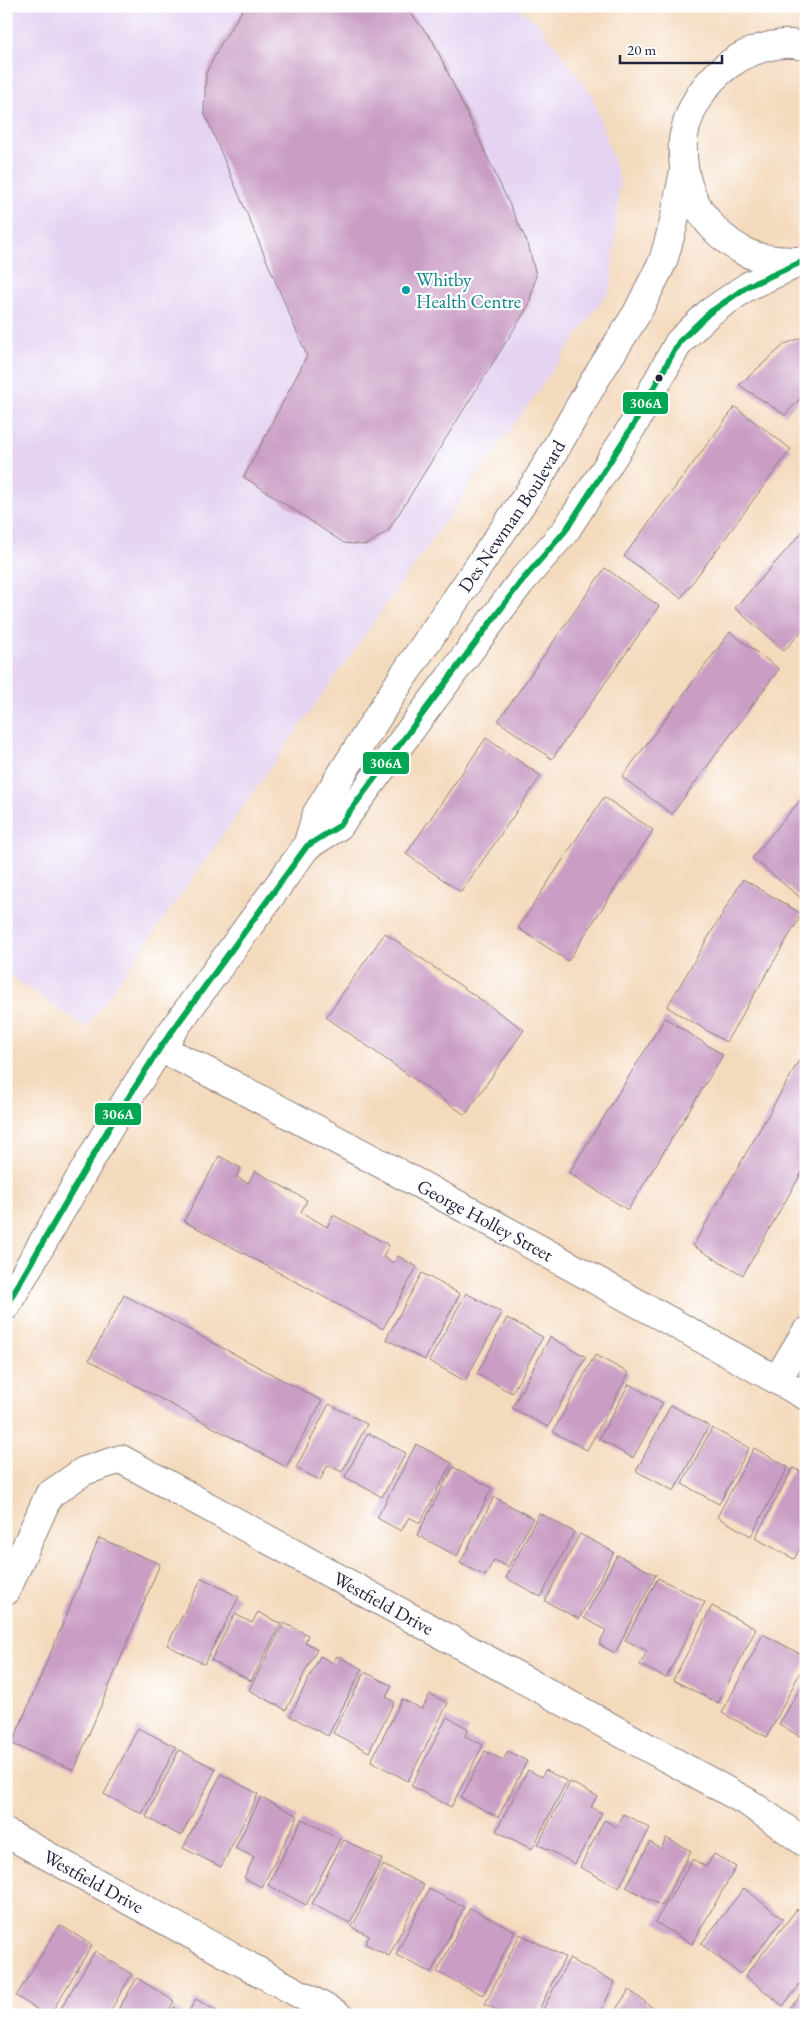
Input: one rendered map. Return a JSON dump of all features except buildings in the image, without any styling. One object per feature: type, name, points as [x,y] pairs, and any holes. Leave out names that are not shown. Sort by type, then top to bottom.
[{"type":"street","points":[[799,42],[748,52],[718,72],[695,101],[683,136],[684,171],[695,205],[717,232],[746,252],[780,262],[805,260]]},
{"type":"street","name":"Des Newman Boulevard","points":[[6,1306],[109,1128],[160,1048],[307,846],[317,813],[404,675],[537,482],[596,378],[637,313],[663,261],[673,226],[684,171]]},
{"type":"street","name":"Des Newman Boulevard","points":[[307,846],[339,826],[520,583],[566,530],[634,424],[679,342],[709,313],[748,286],[805,260]]},
{"type":"street","name":"George Holley Street","points":[[160,1048],[228,1082],[494,1224],[806,1396]]},
{"type":"street","points":[[777,1380],[806,1332]]},
{"type":"street","name":"Westfield Drive","points":[[6,1591],[49,1495],[84,1471],[121,1459],[740,1798],[806,1843]]},
{"type":"street","name":"Westfield Drive","points":[[6,1833],[338,2015]]},
{"type":"shaded area","points":[[6,6],[515,6],[537,22],[592,95],[620,181],[611,288],[86,1028],[6,973]]},
{"type":"transit line","name":"306A","points":[[6,1306],[109,1128],[160,1048],[307,846],[339,826],[520,583],[566,530],[634,424],[679,342],[709,313],[748,286],[806,260]]},
{"type":"place","name":"Whitby Health Centre","points":[[406,290]]}]
